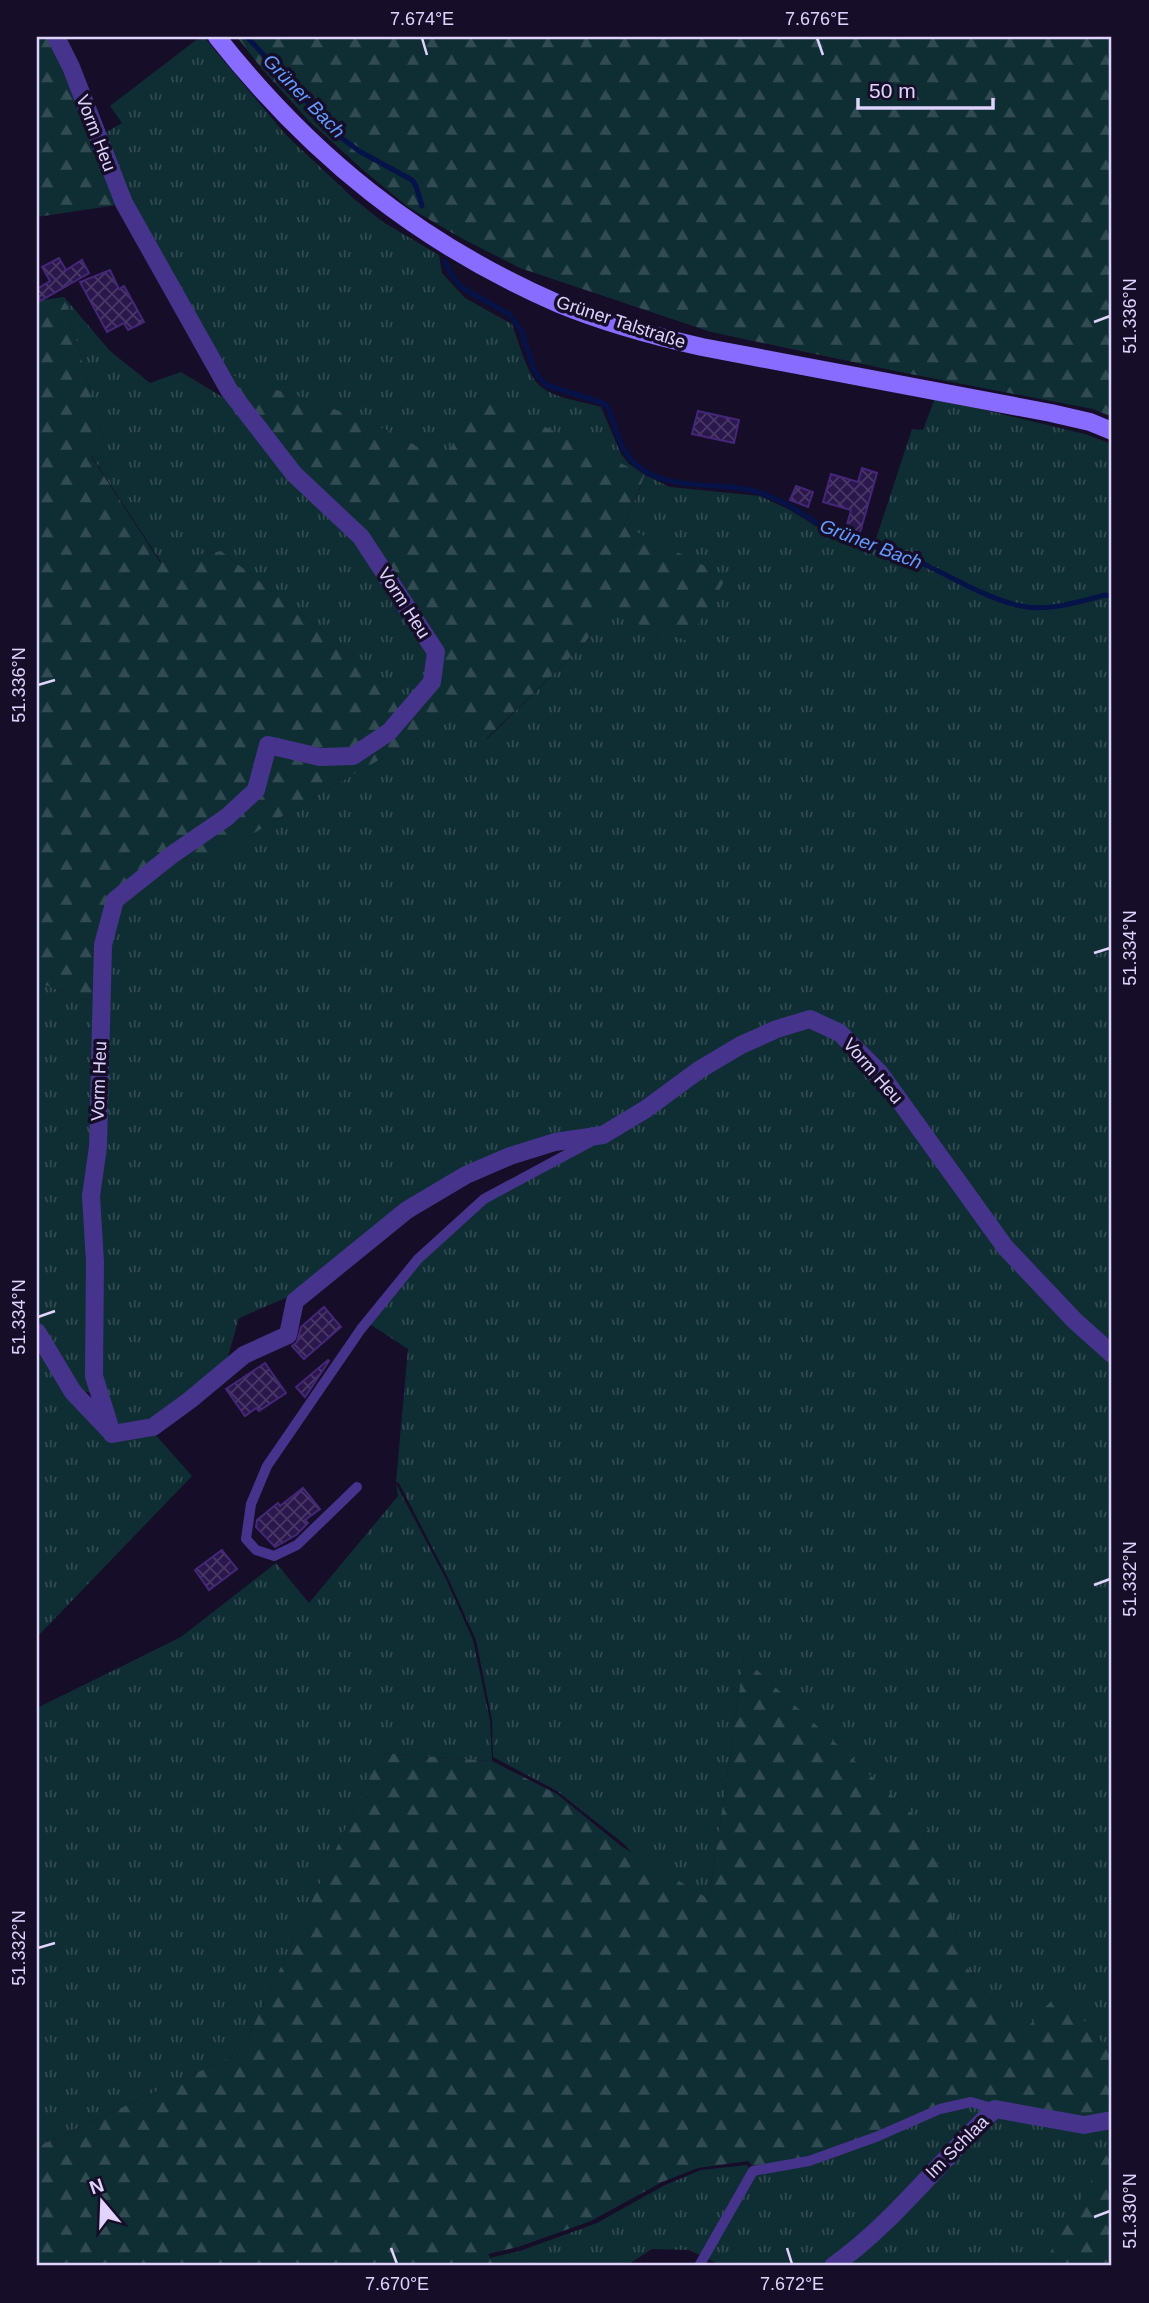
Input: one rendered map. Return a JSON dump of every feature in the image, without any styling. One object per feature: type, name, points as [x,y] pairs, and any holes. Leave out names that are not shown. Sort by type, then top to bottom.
[{"type":"main road","name":"Grüner Talstraße","points":[[217,37],[278,109],[356,182],[455,250],[559,303],[647,334],[702,347],[1052,413],[1090,422],[1112,431]]},
{"type":"street","name":"Vorm Heu","points":[[56,37],[71,67],[124,203],[229,390],[293,474],[361,537],[436,652],[432,682],[390,733],[353,755],[320,757],[268,745],[256,790],[228,817],[173,854],[115,900],[103,945],[98,1147],[91,1196],[94,1376],[112,1434],[153,1427],[244,1354],[288,1335],[295,1300],[407,1210],[466,1175],[510,1156],[555,1142],[603,1135],[741,1045],[778,1029],[810,1020],[839,1032],[879,1072],[1004,1247],[1075,1321],[1112,1354]]},
{"type":"street","points":[[37,1332],[73,1392],[112,1434]]},
{"type":"street","name":"Im Schlaa","points":[[833,2266],[883,2225],[966,2136],[995,2109],[1084,2125],[1112,2120]]},
{"type":"lane","points":[[357,1487],[297,1545],[274,1556],[256,1550],[246,1539],[251,1504],[267,1465],[361,1329],[418,1259],[484,1199],[603,1135]]},
{"type":"lane","points":[[699,2266],[753,2171],[810,2161],[876,2137],[940,2109],[971,2102],[995,2109]]},
{"type":"green space","points":[[37,37],[49,37],[117,205],[37,217]]},
{"type":"green space","points":[[200,37],[204,37],[286,135],[354,199],[383,222],[439,255],[442,273],[465,298],[512,324],[527,365],[539,385],[560,397],[601,407],[621,454],[629,464],[670,487],[760,496],[790,510],[840,541],[872,551],[912,429],[923,430],[935,398],[1085,434],[1112,444],[1112,1350],[1007,1246],[881,1071],[809,1020],[777,1027],[601,1133],[465,1173],[292,1300],[288,1297],[239,1318],[225,1367],[151,1422],[115,1428],[98,1376],[97,1263],[107,947],[119,902],[173,857],[208,861],[322,792],[458,716],[487,739],[584,644],[605,612],[624,526],[645,476],[479,395],[444,463],[396,434],[327,406],[224,373],[150,243],[103,134],[122,123],[110,106]]},
{"type":"green space","points":[[237,37],[1112,37],[1112,417],[1093,409],[711,332],[520,268],[408,207],[309,121]]},
{"type":"green space","points":[[64,297],[110,351],[150,383],[181,372],[224,398],[355,539],[430,653],[427,680],[408,698],[221,551],[161,562],[91,455],[103,436]]},
{"type":"green space","points":[[64,297],[103,436],[91,456],[160,562],[221,551],[408,698],[375,736],[351,751],[318,753],[263,740],[252,787],[224,814],[108,898],[98,1005],[37,982],[37,301]]},
{"type":"green space","points":[[224,373],[327,406],[396,434],[443,462],[479,395],[645,475],[624,526],[727,577],[688,641],[605,613],[584,644],[486,739],[458,716],[322,792],[208,861],[173,857],[228,821],[271,754],[320,762],[394,737],[441,650],[297,471]]},
{"type":"green space","points":[[37,982],[98,1005],[91,1393],[79,1390],[37,1321]]},
{"type":"green space","points":[[806,1024],[838,1034],[942,1163],[1112,1357],[1112,2051],[1105,2046],[1020,2036],[965,1965],[928,1830],[744,1658],[709,1899],[632,1853],[557,1791],[493,1757],[492,1720],[476,1640],[448,1578],[399,1483],[396,1482],[408,1349],[368,1323],[421,1259],[485,1200],[742,1049]]},
{"type":"green space","points":[[37,1337],[110,1438],[153,1432],[192,1476],[37,1637]]},
{"type":"green space","points":[[396,1484],[446,1579],[473,1640],[490,1720],[492,1761],[381,1753],[241,2052],[37,2147],[37,1708],[181,1637],[276,1563],[309,1603],[398,1496]]},
{"type":"green space","points":[[744,1658],[929,1830],[965,1965],[1020,2036],[1060,1991],[1112,2051],[1112,2116],[1084,2121],[972,2099],[809,2159],[755,2169],[748,2161],[698,2168],[662,2182],[591,2221],[518,2247],[488,2254],[495,2266],[37,2266],[37,2147],[241,2052],[381,1753],[492,1761],[557,1794],[621,1846],[709,1899]]},
{"type":"green space","points":[[971,2105],[990,2110],[830,2266],[723,2266],[706,2258],[755,2173],[941,2111]]},
{"type":"green space","points":[[996,2113],[1112,2124],[1112,2145],[1048,2258],[1061,2266],[837,2266]]},
{"type":"green space","points":[[1112,2145],[1112,2266],[1061,2266],[1047,2258]]},
{"type":"green space","points":[[747,2165],[751,2172],[702,2256],[689,2250],[652,2249],[626,2266],[495,2266],[490,2258],[520,2251],[597,2223],[665,2185],[701,2170]]},
{"type":"building","points":[[59,258],[66,270],[82,260],[89,273],[40,301],[37,289],[50,281],[42,267]]},
{"type":"building","points":[[110,270],[119,289],[124,286],[144,322],[128,330],[124,323],[107,332],[80,282]]},
{"type":"building","points":[[698,411],[739,420],[734,443],[692,434]]},
{"type":"building","points":[[862,468],[877,473],[859,536],[845,532],[851,510],[823,502],[831,474],[858,482]]},
{"type":"building","points":[[796,486],[813,492],[808,507],[790,500]]},
{"type":"building","points":[[324,1307],[341,1327],[304,1359],[292,1346],[297,1342],[301,1327]]},
{"type":"building","points":[[329,1361],[305,1397],[296,1387]]},
{"type":"building","points":[[265,1363],[286,1393],[259,1411],[256,1408],[245,1416],[226,1389]]},
{"type":"building","points":[[303,1488],[320,1509],[305,1520],[308,1523],[296,1535],[275,1547],[256,1527],[257,1520]]},
{"type":"building","points":[[222,1550],[237,1569],[209,1590],[195,1570]]},
{"type":"waterway","name":"Grüner Bach","points":[[247,37],[339,136],[359,151],[412,180],[422,206]]},
{"type":"waterway","name":"Grüner Bach","points":[[445,261],[461,287],[509,314],[521,330],[535,372],[546,385],[608,407],[625,452],[635,464],[649,473],[679,483],[758,492],[789,506],[838,535],[909,557],[975,590],[1016,605],[1050,607],[1105,595],[1112,596]]}]
